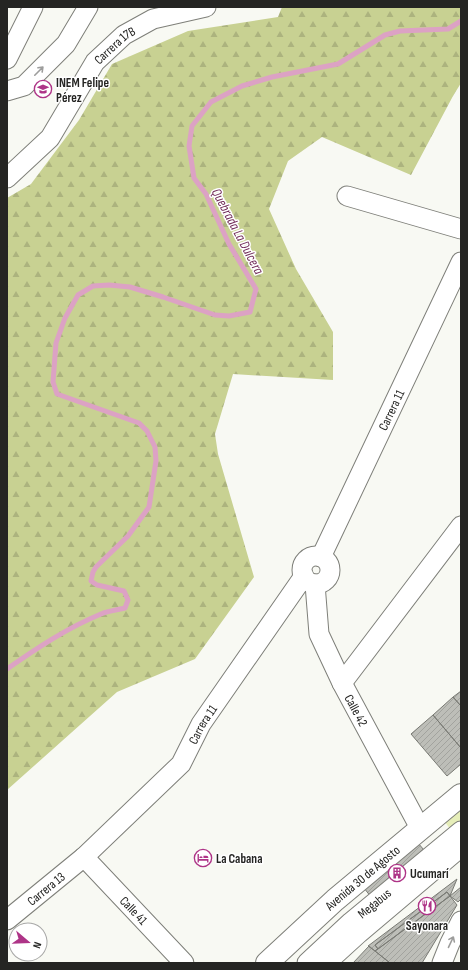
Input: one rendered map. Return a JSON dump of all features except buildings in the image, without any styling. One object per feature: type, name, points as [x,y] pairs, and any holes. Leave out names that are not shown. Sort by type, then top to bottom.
[{"type":"main road","name":"Avenida 30 de Agosto","points":[[267,963],[335,900],[461,795]]},
{"type":"main road","points":[[324,963],[364,926],[461,845]]},
{"type":"street","points":[[7,60],[33,7]]},
{"type":"street","points":[[7,91],[24,86],[66,44],[88,7]]},
{"type":"street","name":"Carrera 17B","points":[[7,178],[50,138],[95,62],[124,35],[153,19],[206,7]]},
{"type":"street","points":[[347,196],[461,229]]},
{"type":"street","name":"Carrera 11","points":[[84,857],[181,764],[201,724],[309,580],[321,583],[326,581],[330,571],[329,565],[326,560],[321,558],[461,262]]},
{"type":"street","points":[[342,683],[461,526]]},
{"type":"street","name":"Calle 42","points":[[309,580],[319,634],[342,683],[420,828]]},
{"type":"street","name":"Megabus","points":[[281,963],[341,908],[461,808]]},
{"type":"street","name":"Megabus","points":[[307,963],[352,922],[461,831]]},
{"type":"street","name":"Carrera 13","points":[[7,920],[84,857]]},
{"type":"street","name":"Calle 41","points":[[84,857],[184,963]]},
{"type":"street","points":[[442,963],[461,921]]},
{"type":"green space","points":[[282,7],[461,7],[461,83],[411,175],[322,137],[288,161],[269,209],[296,269],[333,332],[333,380],[233,374],[215,434],[218,454],[254,577],[195,659],[117,692],[7,790],[7,198],[31,184],[79,120],[112,64],[188,31],[278,17]]},
{"type":"green space","points":[[461,808],[461,831],[455,835],[444,821]]},
{"type":"waterway","name":"Quebrada La Dulcera","points":[[7,669],[64,632],[104,613],[125,608],[128,600],[124,591],[97,585],[91,581],[93,572],[96,567],[128,536],[149,507],[156,461],[155,447],[147,431],[139,423],[57,394],[53,382],[56,343],[65,318],[78,295],[93,286],[109,285],[130,287],[215,315],[229,316],[250,312],[256,289],[229,244],[206,194],[194,178],[189,146],[192,126],[211,102],[242,86],[272,77],[338,64],[385,35],[400,31],[448,29],[461,21]]},
{"type":"place","name":"INEM Felipe Pérez","points":[[43,89]]},
{"type":"place","name":"La Cabana","points":[[203,858]]},
{"type":"place","name":"Ucumarí","points":[[397,873]]},
{"type":"place","name":"Sayonara","points":[[427,906]]}]
